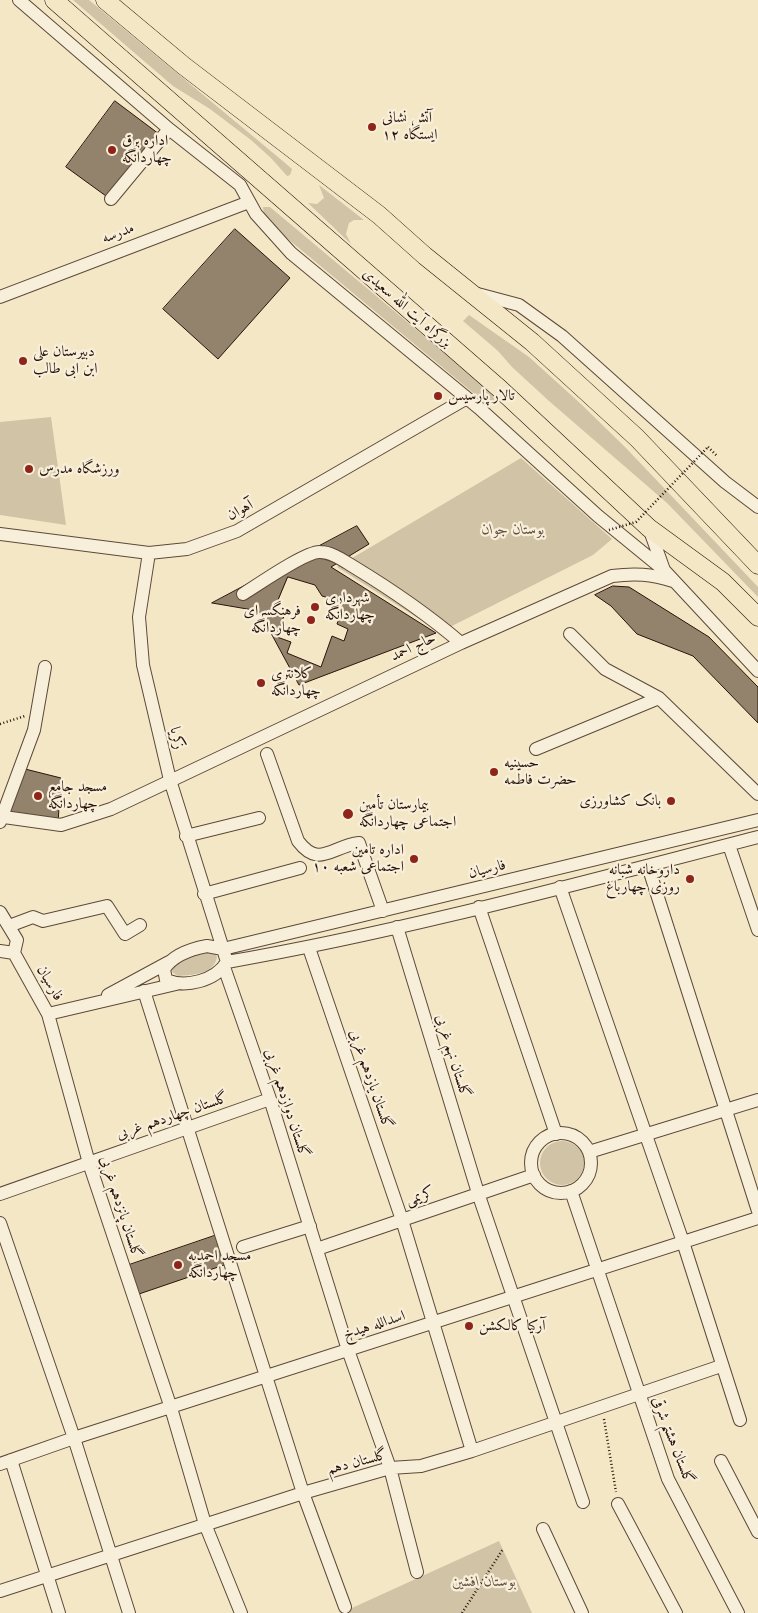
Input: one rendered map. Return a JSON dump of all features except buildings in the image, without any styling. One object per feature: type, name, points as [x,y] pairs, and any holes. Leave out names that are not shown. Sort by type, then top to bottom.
[{"type":"highway","name":"بزرگراه آیت الله سعیدی","points":[[54,0],[246,179],[500,390],[649,528],[723,582],[758,617]]},
{"type":"highway","points":[[106,0],[184,66],[366,204],[425,256],[474,292],[532,342],[630,432],[758,564]]},
{"type":"street","points":[[20,0],[169,129],[246,179],[249,202],[272,234],[291,254],[467,398],[598,516],[664,570],[758,671]]},
{"type":"street","points":[[111,199],[169,129]]},
{"type":"street","name":"مدرسه","points":[[0,296],[249,202]]},
{"type":"street","points":[[474,292],[519,305],[562,336],[725,482],[758,507]]},
{"type":"street","name":"آهوان","points":[[0,534],[149,553],[187,549],[237,532],[467,398]]},
{"type":"street","points":[[649,528],[664,570]]},
{"type":"street","points":[[243,594],[286,568],[314,553],[321,552],[334,555],[381,583],[426,613],[461,643]]},
{"type":"street","name":"زکریا","points":[[149,553],[138,618],[143,665],[170,780],[204,894],[223,949]]},
{"type":"street","name":"حاج احمد","points":[[2,820],[61,824],[111,810],[170,780],[461,643],[612,576],[633,573],[651,574],[676,582]]},
{"type":"street","points":[[570,634],[605,669],[659,698],[758,794]]},
{"type":"street","points":[[2,820],[34,730],[45,667]]},
{"type":"street","points":[[536,749],[659,698]]},
{"type":"street","points":[[267,754],[282,799],[302,846],[312,855],[320,856],[359,843],[383,911]]},
{"type":"street","points":[[186,836],[259,818]]},
{"type":"street","name":"فارسیان","points":[[223,949],[758,820]]},
{"type":"street","points":[[225,965],[309,948],[480,907],[758,837]]},
{"type":"street","points":[[730,844],[758,930]]},
{"type":"street","points":[[648,866],[758,1211]]},
{"type":"street","points":[[204,894],[300,868]]},
{"type":"street","points":[[560,887],[683,1242],[721,1366],[740,1420]]},
{"type":"street","points":[[9,926],[33,917],[43,921],[107,906],[125,934],[140,925]]},
{"type":"street","points":[[480,907],[556,1134]]},
{"type":"street","name":"فارسیان","points":[[0,912],[17,940],[14,953],[48,1014],[204,979],[225,965]]},
{"type":"street","points":[[214,925],[207,946],[223,949]]},
{"type":"street","name":"گلستان نهم غربی","points":[[396,927],[478,1194],[583,1502]]},
{"type":"street","name":"فارسیان","points":[[95,1002],[184,952],[207,946]]},
{"type":"street","name":"گلستان یازدهم غربی","points":[[309,948],[402,1220],[472,1451]]},
{"type":"street","name":"گلستان دوازدهم غربی","points":[[223,949],[225,965],[270,1099],[348,1350],[390,1468],[417,1572]]},
{"type":"street","points":[[0,952],[14,953]]},
{"type":"street","points":[[169,962],[164,975],[166,980],[176,984]]},
{"type":"street","points":[[144,991],[303,1493],[345,1607]]},
{"type":"street","name":"گلستان پانزدهم غربی","points":[[48,1014],[90,1163],[171,1408],[205,1524],[240,1613]]},
{"type":"street","name":"گلستان چهاردهم غربی","points":[[0,1194],[270,1099]]},
{"type":"street","points":[[589,1152],[758,1100]]},
{"type":"street","points":[[566,1133],[576,1137],[584,1143],[589,1152],[590,1172],[585,1181],[571,1191],[558,1192],[548,1190],[534,1175],[532,1158],[535,1149],[540,1142],[556,1134],[566,1133]]},
{"type":"street","name":"کریمی","points":[[317,1249],[534,1175]]},
{"type":"street","name":"گلستان هشتم شرقی","points":[[571,1191],[668,1479],[738,1613]]},
{"type":"street","name":"اسدالله هیدخ","points":[[6,1462],[74,1438],[758,1218]]},
{"type":"street","points":[[0,1223],[74,1438],[129,1613]]},
{"type":"street","points":[[243,1247],[310,1226]]},
{"type":"street","name":"گلستان دهم","points":[[0,1591],[303,1493],[390,1468],[421,1466],[472,1451],[721,1366]]},
{"type":"street","points":[[721,1461],[758,1532]]},
{"type":"street","points":[[6,1462],[59,1613]]},
{"type":"street","points":[[618,1504],[676,1613]]},
{"type":"street","points":[[543,1529],[582,1613]]},
{"type":"path","points":[[609,530],[636,522],[708,447],[722,461]]},
{"type":"path","points":[[0,724],[25,716]]},
{"type":"path","points":[[601,1406],[618,1504]]},
{"type":"path","points":[[462,1613],[503,1549]]},
{"type":"green space","points":[[73,0],[89,0],[284,162],[292,169],[290,175],[287,176],[251,140],[210,109],[173,86]]},
{"type":"green space","points":[[319,185],[364,220],[354,220],[349,223],[346,234],[351,244],[308,203],[317,204],[324,198]]},
{"type":"green space","points":[[263,207],[270,207],[492,393],[495,402],[489,406],[282,234],[264,215]]},
{"type":"green space","points":[[469,315],[529,357],[581,404],[626,448],[758,587],[758,597],[667,503],[549,401],[512,367],[498,351],[463,321]]},
{"type":"green space","name":"ورزشگاه مدرس","points":[[51,417],[66,525],[0,515],[0,422]]},
{"type":"green space","name":"بوستان جوان","points":[[521,458],[612,539],[593,555],[440,632],[337,567]]},
{"type":"green space","points":[[215,953],[217,957],[212,967],[202,973],[178,976],[172,972],[173,966],[188,957]]},
{"type":"green space","points":[[566,1141],[578,1147],[583,1154],[583,1172],[578,1179],[571,1184],[558,1185],[550,1182],[543,1175],[540,1159],[543,1151],[550,1144]]},
{"type":"green space","name":"بوستان افشین","points":[[499,1541],[532,1613],[341,1613]]},
{"type":"place","name":"آتش نشانی ایستگاه ۱۲","points":[[372,127]]},
{"type":"place","name":"اداره برق چهاردانگه","points":[[112,150]]},
{"type":"place","name":"دبیرستان علی ابن ابی طالب","points":[[23,361]]},
{"type":"place","name":"تالار پارسیس","points":[[438,396]]},
{"type":"place","name":"ورزشگاه مدرس","points":[[29,469]]},
{"type":"place","name":"شهرداری چهاردانگه","points":[[315,607]]},
{"type":"place","name":"فرهنگسرای چهاردانگه","points":[[311,620]]},
{"type":"place","name":"کلانتری چهاردانگه","points":[[261,683]]},
{"type":"place","name":"حسینیه حضرت فاطمه","points":[[494,772]]},
{"type":"place","name":"مسجد جامع چهاردانگه","points":[[38,796]]},
{"type":"place","name":"بانک کشاورزی","points":[[671,801]]},
{"type":"place","name":"بیمارستان تأمین اجتماعی چهاردانگه","points":[[348,814]]},
{"type":"place","name":"اداره تامین اجتماعی شعبه ۱۰","points":[[414,859]]},
{"type":"place","name":"داروخانه شبانه روزی چهارباغ","points":[[690,879]]},
{"type":"place","name":"مسجد احمدیه چهاردانگه","points":[[178,1265]]},
{"type":"place","name":"آرکیا کالکشن","points":[[469,1326]]}]
